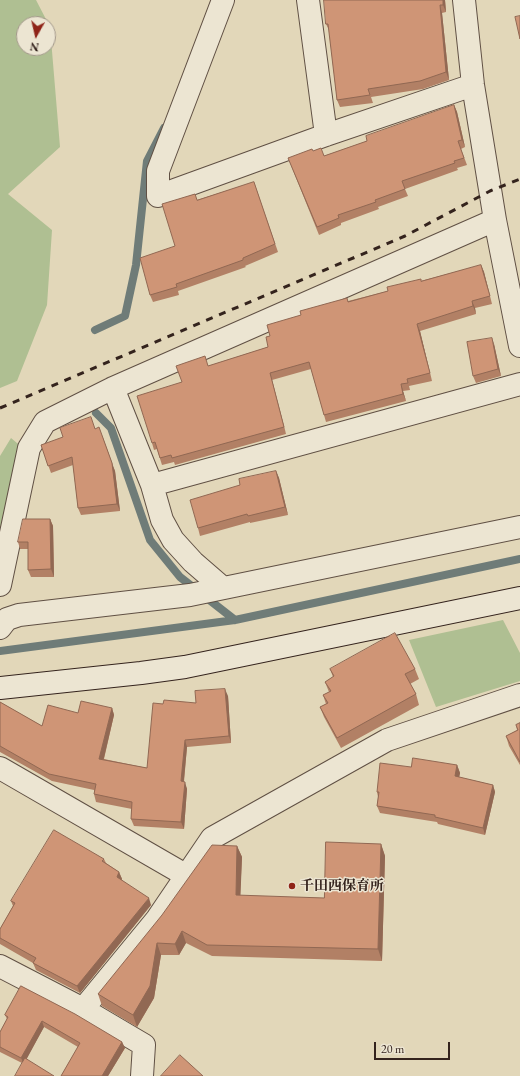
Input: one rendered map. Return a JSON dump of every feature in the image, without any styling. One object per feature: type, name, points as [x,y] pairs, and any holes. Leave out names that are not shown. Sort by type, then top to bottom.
[{"type":"street","points":[[224,0],[158,170],[158,196],[326,135],[473,85]]},
{"type":"street","points":[[308,0],[326,135]]},
{"type":"street","points":[[466,0],[473,85],[495,220],[520,346]]},
{"type":"street","points":[[0,585],[29,448],[45,422],[113,388],[495,220]]},
{"type":"street","points":[[152,485],[520,384]]},
{"type":"street","points":[[113,388],[152,485],[162,520],[173,540],[217,590]]},
{"type":"street","points":[[2,619],[190,595],[520,527]]},
{"type":"street","points":[[0,688],[185,667],[520,598]]},
{"type":"street","points":[[83,1009],[157,919],[212,838],[386,740],[520,695]]},
{"type":"street","points":[[0,768],[187,876]]},
{"type":"street","points":[[0,966],[83,1009],[144,1045],[142,1076]]},
{"type":"green space","points":[[0,0],[36,0],[44,16],[16,16],[16,56],[52,56],[60,147],[8,194],[52,230],[47,305],[17,381],[0,388]]},
{"type":"green space","points":[[11,438],[23,448],[0,528],[0,456]]},
{"type":"green space","points":[[503,620],[520,653],[520,681],[436,707],[409,640]]},
{"type":"building","points":[[324,0],[443,0],[443,5],[440,5],[446,72],[420,81],[368,89],[370,95],[337,100]]},
{"type":"building","points":[[520,16],[520,39],[515,17]]},
{"type":"building","points":[[454,105],[462,140],[458,141],[464,158],[454,161],[455,163],[402,181],[405,189],[375,200],[376,202],[338,215],[339,218],[317,227],[288,158],[312,149],[313,151],[321,148],[324,156],[367,141],[366,136]]},
{"type":"building","points":[[254,182],[275,244],[243,258],[243,260],[176,284],[177,287],[150,295],[140,258],[175,246],[162,204],[195,194],[197,200]]},
{"type":"building","points":[[481,265],[490,296],[472,301],[473,306],[417,324],[430,373],[407,379],[408,383],[401,384],[403,394],[324,415],[309,362],[270,373],[284,427],[172,458],[171,455],[160,458],[155,442],[152,443],[137,396],[182,382],[176,366],[205,356],[208,366],[268,347],[266,337],[270,336],[267,325],[301,315],[300,311],[347,298],[348,302],[388,291],[387,287],[421,279],[421,281]]},
{"type":"building","points":[[492,338],[498,369],[473,376],[467,342]]},
{"type":"building","points":[[91,417],[95,429],[99,427],[112,463],[117,504],[78,508],[72,457],[48,466],[41,445],[63,437],[60,428]]},
{"type":"building","points":[[276,471],[285,507],[248,516],[247,514],[198,528],[190,500],[240,485],[239,479]]},
{"type":"building","points":[[23,519],[50,519],[51,569],[28,570],[28,542],[18,542]]},
{"type":"building","points":[[395,633],[415,669],[405,674],[416,694],[337,738],[320,707],[328,703],[323,695],[331,691],[325,682],[334,676],[330,669]]},
{"type":"building","points":[[225,689],[229,736],[185,740],[181,781],[185,782],[181,822],[131,819],[132,802],[94,794],[96,784],[49,774],[0,746],[0,702],[42,726],[48,705],[78,713],[81,701],[112,708],[99,759],[147,768],[153,703],[163,704],[164,700],[196,703],[195,691]]},
{"type":"building","points":[[520,723],[520,762],[506,736],[518,730],[516,725]]},
{"type":"building","points":[[413,758],[457,765],[455,776],[493,785],[483,828],[435,817],[435,815],[377,806],[380,763],[411,767]]},
{"type":"building","points":[[54,830],[104,859],[102,861],[119,872],[117,877],[149,898],[77,986],[33,963],[36,958],[0,938],[0,929],[15,903],[11,901]]},
{"type":"building","name":"千田西保育所","points":[[326,842],[381,844],[378,949],[207,945],[182,931],[175,944],[157,943],[150,986],[133,1015],[98,994],[162,915],[212,845],[237,846],[236,895],[324,898]]},
{"type":"building","points":[[21,986],[75,1014],[122,1042],[102,1076],[61,1076],[80,1043],[42,1021],[21,1058],[0,1047],[0,1032],[8,1017],[5,1015]]},
{"type":"building","points":[[180,1055],[203,1076],[161,1076]]},
{"type":"building","points":[[25,1058],[54,1076],[15,1076]]},
{"type":"waterway","points":[[95,330],[125,316],[136,265],[147,161],[164,128]]},
{"type":"waterway","points":[[96,413],[111,428],[150,540],[180,577],[235,620]]},
{"type":"waterway","points":[[0,651],[235,620],[520,559]]},
{"type":"railway","points":[[0,408],[405,236],[490,191],[520,179]]},
{"type":"place","name":"千田西保育所","points":[[292,886]]}]
